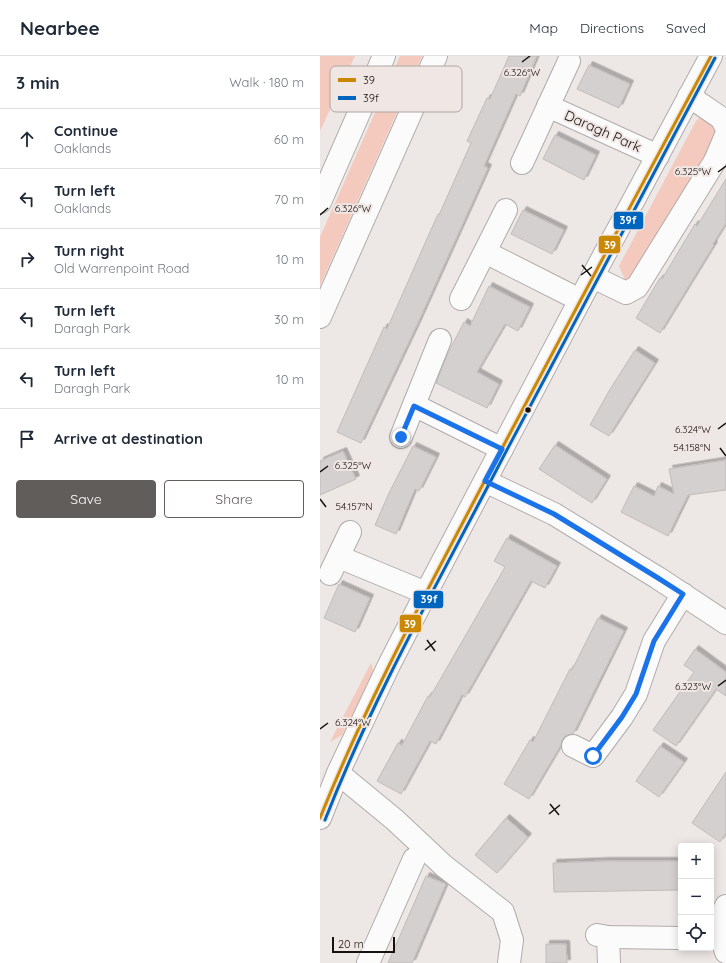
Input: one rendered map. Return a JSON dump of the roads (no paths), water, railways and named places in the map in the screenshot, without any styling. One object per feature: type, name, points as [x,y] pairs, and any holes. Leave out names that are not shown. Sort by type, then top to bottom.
[{"type":"main road","points":[[380,66],[384,56]]},
{"type":"main road","points":[[432,66],[436,56]]},
{"type":"main road","points":[[320,818],[338,773],[389,665],[580,300],[711,56]]},
{"type":"main road","name":"Daragh Park","points":[[522,163],[569,61]]},
{"type":"main road","points":[[689,96],[721,118],[726,128]]},
{"type":"main road","name":"Daragh Park","points":[[548,106],[658,156]]},
{"type":"main road","points":[[320,202],[359,112]]},
{"type":"main road","points":[[320,317],[411,112]]},
{"type":"main road","points":[[593,277],[626,293],[637,287],[715,161],[726,135]]},
{"type":"main road","points":[[460,299],[506,210]]},
{"type":"main road","points":[[485,252],[580,300]]},
{"type":"main road","points":[[401,437],[440,340]]},
{"type":"main road","points":[[414,406],[502,449]]},
{"type":"main road","points":[[485,481],[554,514],[658,578],[726,623]]},
{"type":"main road","points":[[350,532],[334,566],[426,593]]},
{"type":"main road","points":[[573,746],[593,756],[622,717],[636,694],[654,641],[683,594]]},
{"type":"main road","points":[[338,773],[395,820],[444,866],[503,912],[512,940],[510,963]]},
{"type":"main road","points":[[368,963],[414,859]]},
{"type":"main road","points":[[726,906],[714,931],[726,952]]},
{"type":"main road","points":[[609,963],[602,936],[678,938]]}]
